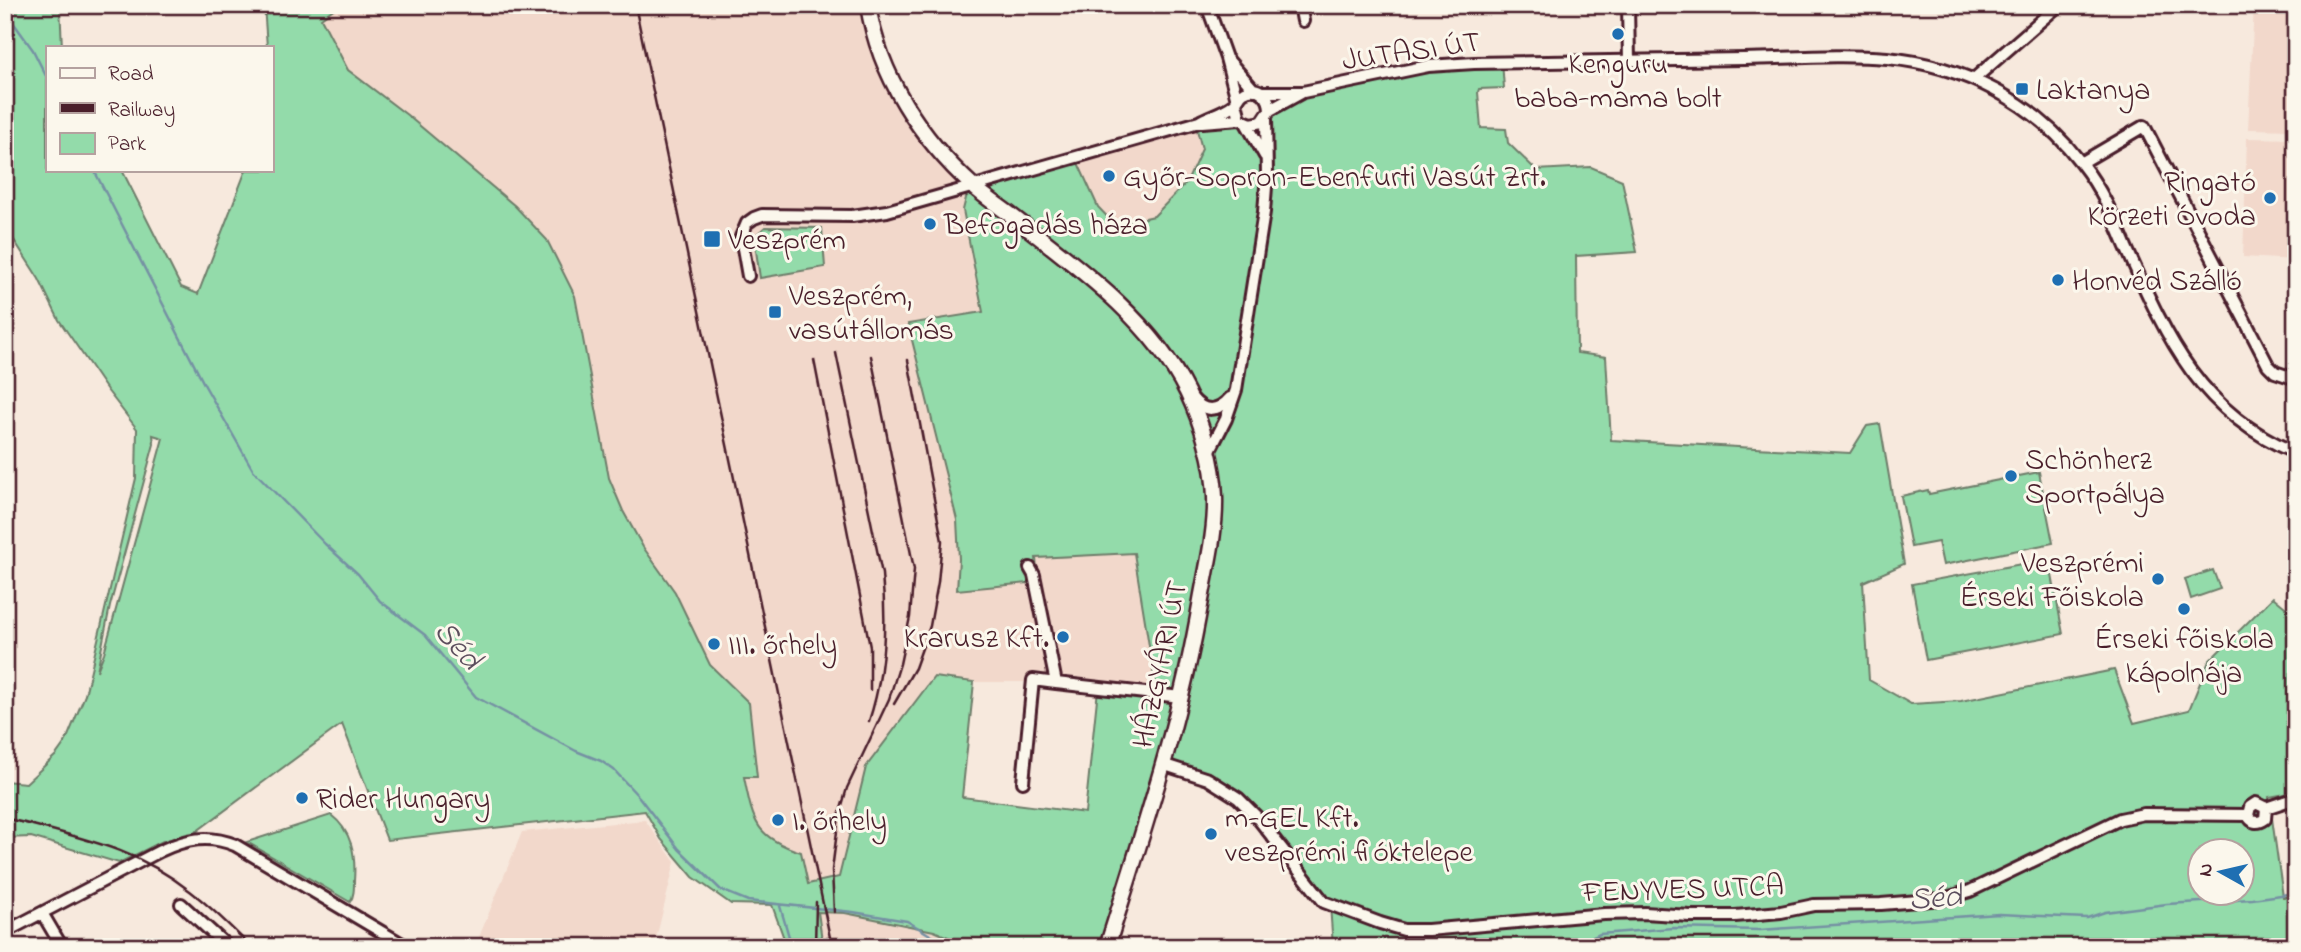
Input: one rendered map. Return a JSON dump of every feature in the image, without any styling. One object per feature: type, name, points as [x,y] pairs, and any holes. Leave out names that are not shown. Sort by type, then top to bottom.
[{"type":"main road","name":"HÁZGYÁRI ÚT","points":[[869,5],[884,61],[900,96],[926,136],[973,186],[1082,271],[1150,336],[1188,394],[1208,454],[1214,486],[1214,521],[1193,650],[1165,765],[1107,947]]},
{"type":"street","points":[[1207,5],[1226,58],[1243,121],[1266,159]]},
{"type":"street","points":[[1300,5],[1303,22]]},
{"type":"street","points":[[1628,5],[1629,61]]},
{"type":"street","points":[[1974,79],[2059,5]]},
{"type":"street","name":"JUTASI ÚT","points":[[748,276],[741,244],[743,229],[747,223],[762,215],[873,214],[1199,122],[1236,101],[1244,92],[1303,92],[1428,66],[1474,63],[1857,57],[1921,63],[1974,79],[1999,92],[2042,122],[2081,163],[2111,212],[2161,325],[2193,375],[2236,417],[2256,432],[2296,453]]},
{"type":"street","points":[[1208,454],[1226,419],[1236,390],[1264,212],[1269,100],[1226,58]]},
{"type":"street","name":"JUTASI ÚT","points":[[1199,122],[1243,121],[1255,124],[1303,92]]},
{"type":"street","points":[[2081,163],[2144,127],[2268,365],[2283,376],[2296,379]]},
{"type":"street","points":[[1188,394],[1202,409],[1215,409],[1223,406],[1236,390]]},
{"type":"street","points":[[1030,568],[1034,575],[1056,683]]},
{"type":"street","points":[[1023,782],[1033,680],[1181,697]]},
{"type":"street","name":"FENYVES UTCA","points":[[1165,765],[1208,779],[1238,798],[1256,816],[1324,902],[1380,923],[1414,930],[1604,914],[1735,916],[1781,912],[1815,905],[1944,899],[1969,891],[2120,819],[2144,814],[2171,813],[2248,815],[2253,821],[2261,822],[2267,816],[2266,808],[2296,798]]},
{"type":"street","points":[[5,932],[160,850],[185,841],[211,838],[235,845],[407,947]]},
{"type":"street","points":[[181,904],[228,947]]},
{"type":"street","points":[[42,913],[62,947]]},
{"type":"shaded area","points":[[339,5],[870,5],[908,111],[975,183],[963,210],[983,312],[908,324],[957,520],[957,590],[1038,581],[1036,558],[1134,553],[1157,695],[1034,682],[974,682],[934,677],[866,767],[839,877],[808,884],[801,852],[783,847],[763,833],[752,815],[744,777],[757,777],[749,703],[710,665],[675,592],[643,546],[623,511],[609,478],[575,296],[547,240],[515,206],[407,115],[348,70],[321,18]]},
{"type":"shaded area","name":"Ringató Körzeti Óvoda","points":[[2254,5],[2296,5],[2296,130],[2248,129]]},
{"type":"shaded area","points":[[1195,122],[1202,149],[1187,182],[1154,216],[1115,225],[1098,207],[1074,154]]},
{"type":"shaded area","name":"Ringató Körzeti Óvoda","points":[[2247,138],[2296,139],[2296,260],[2243,257]]},
{"type":"shaded area","points":[[645,820],[675,862],[654,947],[475,947],[522,832]]},
{"type":"shaded area","points":[[818,912],[844,913],[934,931],[971,947],[823,947]]},
{"type":"green space","points":[[5,5],[60,5],[62,46],[46,46],[46,172],[123,172],[181,287],[198,294],[245,172],[273,172],[273,46],[267,46],[264,5],[339,5],[321,18],[348,70],[407,115],[515,206],[547,240],[575,296],[609,478],[643,547],[675,592],[710,665],[749,703],[757,777],[744,777],[750,805],[765,834],[786,847],[801,852],[808,884],[839,877],[866,767],[934,677],[974,682],[962,797],[1085,813],[1098,689],[1157,695],[1134,553],[1036,558],[1038,582],[957,590],[957,520],[908,324],[983,312],[963,210],[967,194],[975,183],[1074,154],[1098,207],[1115,225],[1154,216],[1187,182],[1202,149],[1195,122],[1240,120],[1263,154],[1271,111],[1312,90],[1429,64],[1502,61],[1504,88],[1479,89],[1478,92],[1481,128],[1506,129],[1508,143],[1536,170],[1591,167],[1622,180],[1637,252],[1576,256],[1577,353],[1606,357],[1611,440],[1850,453],[1867,426],[1880,424],[1904,564],[1863,582],[1869,680],[1911,704],[1961,701],[2114,670],[2134,723],[2189,710],[2209,661],[2273,597],[2296,616],[2296,792],[2269,797],[2283,897],[2296,897],[2296,947],[1333,947],[1330,905],[1238,797],[1164,764],[1107,947],[971,947],[934,931],[845,913],[818,912],[823,947],[787,947],[772,905],[731,904],[693,877],[661,839],[645,811],[387,840],[342,724],[193,834],[163,841],[119,863],[31,837],[5,838],[5,781],[26,783],[56,755],[66,741],[85,695],[136,478],[137,429],[59,320],[39,279],[5,226]],"holes":[[[153,435],[163,438],[97,671],[110,606],[154,444]]]},
{"type":"green space","points":[[765,227],[822,228],[825,267],[760,278],[754,237]]},
{"type":"green space","points":[[2039,472],[2053,543],[1943,565],[1938,542],[1911,547],[1901,496],[1928,490],[1929,494]]},
{"type":"green space","points":[[2049,559],[2063,634],[1926,660],[1912,584]]},
{"type":"green space","points":[[2213,570],[2220,589],[2191,599],[2185,579]]},
{"type":"green space","points":[[331,815],[344,828],[353,853],[354,890],[350,902],[247,842]]},
{"type":"waterway","name":"Séd","points":[[5,11],[33,50],[46,76]]},
{"type":"waterway","name":"Séd","points":[[95,172],[205,386],[253,470],[358,574],[380,601],[425,635],[476,697],[614,770],[639,797],[679,849],[721,890],[748,901],[853,912],[907,921],[950,947]]},
{"type":"waterway","name":"Séd","points":[[1579,947],[1600,934],[1673,928],[1760,930],[1999,914],[2087,918],[2105,912],[2167,904],[2252,899],[2296,893]]},
{"type":"waterway","points":[[780,906],[792,947]]},
{"type":"railway","points":[[635,5],[832,947]]},
{"type":"railway","points":[[836,353],[882,574],[883,648],[869,721]]},
{"type":"railway","points":[[834,912],[832,870],[839,816],[847,788],[889,699],[900,664],[910,617],[914,569],[871,356]]},
{"type":"railway","points":[[814,360],[870,647],[870,690]]},
{"type":"railway","points":[[894,704],[915,668],[930,626],[942,541],[908,360]]},
{"type":"railway","points":[[5,818],[92,841],[139,859],[191,892],[251,947]]},
{"type":"railway","points":[[815,947],[816,902]]},
{"type":"place","name":"Kenguru baba-mama bolt","points":[[1618,34]]},
{"type":"place","name":"Laktanya","points":[[2022,89]]},
{"type":"place","name":"Győr-Sopron-Ebenfurti Vasút Zrt.","points":[[1109,176]]},
{"type":"place","name":"Ringató Körzeti Óvoda","points":[[2270,198]]},
{"type":"place","name":"Befogadás háza","points":[[930,224]]},
{"type":"place","name":"Veszprém","points":[[712,239]]},
{"type":"place","name":"Honvéd Szálló","points":[[2058,280]]},
{"type":"place","name":"Veszprém, vasútállomás","points":[[775,312]]},
{"type":"place","name":"Schönherz Sportpálya","points":[[2011,476]]},
{"type":"place","name":"Veszprémi Érseki Főiskola","points":[[2158,579]]},
{"type":"place","name":"Érseki főiskola kápolnája","points":[[2184,609]]},
{"type":"place","name":"Krarusz Kft.","points":[[1063,637]]},
{"type":"place","name":"III. őrhely","points":[[714,644]]},
{"type":"place","name":"Rider Hungary","points":[[302,798]]},
{"type":"place","name":"I. őrhely","points":[[778,820]]},
{"type":"place","name":"m-GEL Kft. veszprémi fióktelepe","points":[[1211,834]]}]
